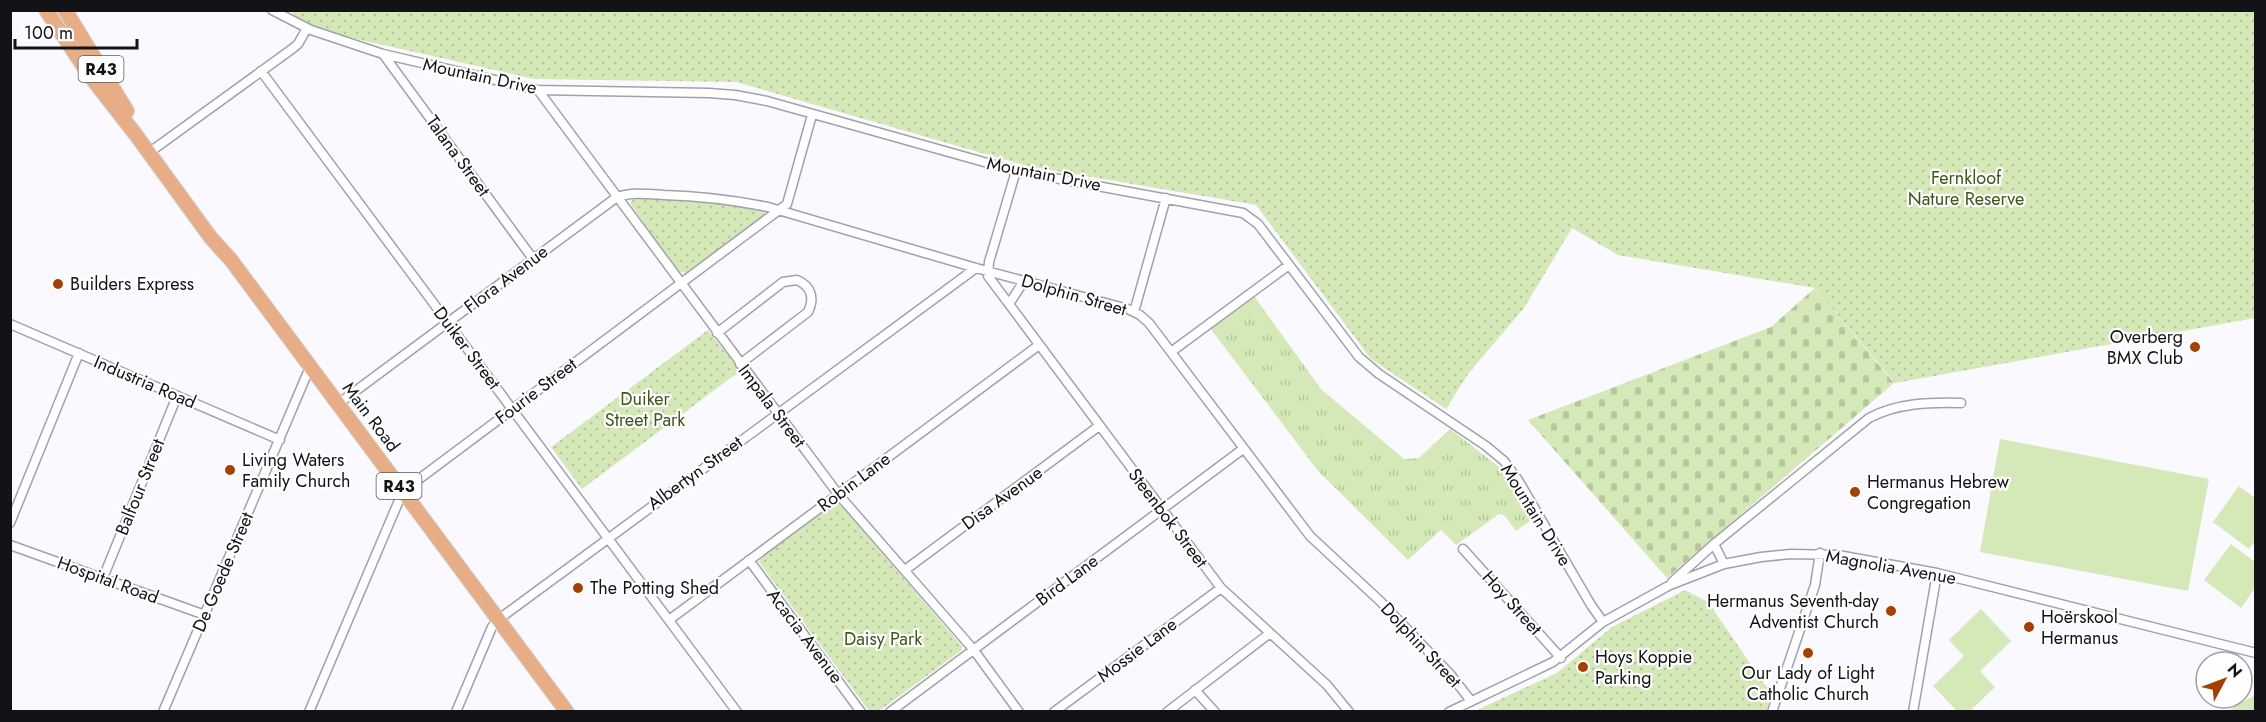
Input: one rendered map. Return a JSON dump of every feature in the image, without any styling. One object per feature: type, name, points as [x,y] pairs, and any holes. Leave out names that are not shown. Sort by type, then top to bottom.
[{"type":"main road","name":"Main Road","points":[[45,10],[90,76],[211,238],[231,260],[567,711]]},
{"type":"main road","name":"Main Road","points":[[65,10],[121,101],[217,235],[231,260]]},
{"type":"street","name":"Mountain Drive","points":[[272,10],[306,28],[383,54],[538,90],[735,95],[1016,171],[1238,211],[1249,216],[1258,224],[1344,339],[1366,363],[1486,446],[1508,466],[1603,622]]},
{"type":"street","points":[[154,149],[298,44],[306,28]]},
{"type":"street","name":"Talana Street","points":[[383,54],[533,259]]},
{"type":"street","name":"Duiker Street","points":[[261,71],[737,711]]},
{"type":"street","name":"Impala Street","points":[[538,90],[838,494],[973,649],[1019,711]]},
{"type":"street","name":"Fourie Street","points":[[309,711],[403,491],[787,204],[812,115]]},
{"type":"street","points":[[988,271],[1016,171]]},
{"type":"street","name":"Dolphin Street","points":[[617,197],[629,193],[736,200],[779,210],[1134,312],[1149,323],[1310,536],[1380,601],[1450,674],[1471,701]]},
{"type":"street","name":"Flora Avenue","points":[[338,404],[617,197]]},
{"type":"street","points":[[1134,312],[1166,198]]},
{"type":"street","points":[[1171,352],[1289,265]]},
{"type":"street","name":"Albertyn Street","points":[[456,711],[492,627],[499,619],[976,268]]},
{"type":"street","name":"Steenbok Street","points":[[988,271],[988,276],[1221,588],[1327,686],[1349,711]]},
{"type":"street","points":[[717,333],[783,282],[797,280],[808,288],[812,300],[808,312],[740,364]]},
{"type":"street","points":[[1009,304],[1024,281]]},
{"type":"street","name":"Industria Road","points":[[10,324],[280,440]]},
{"type":"street","name":"Robin Lane","points":[[669,620],[1039,345]]},
{"type":"street","points":[[10,523],[79,353]]},
{"type":"street","name":"De Goede Street","points":[[163,711],[310,367]]},
{"type":"street","name":"Balfour Street","points":[[103,578],[177,396]]},
{"type":"street","points":[[1670,585],[1678,575],[1714,544],[1869,418],[1897,407],[1930,403],[1961,403]]},
{"type":"street","name":"Disa Avenue","points":[[905,570],[1099,426]]},
{"type":"street","name":"Bird Lane","points":[[890,711],[1243,449]]},
{"type":"street","points":[[1714,544],[1724,564]]},
{"type":"street","name":"Hospital Road","points":[[10,545],[205,615]]},
{"type":"street","name":"Hoy Street","points":[[1463,549],[1561,658]]},
{"type":"street","points":[[1772,711],[1815,585],[1820,554]]},
{"type":"street","name":"Magnolia Avenue","points":[[1449,711],[1561,658],[1603,622],[1670,585],[1724,564],[1777,555],[1820,554],[1885,562],[2256,652]]},
{"type":"street","name":"Acacia Avenue","points":[[749,560],[861,711]]},
{"type":"street","points":[[1913,711],[1937,573]]},
{"type":"street","name":"Mossie Lane","points":[[1054,711],[1221,588]]},
{"type":"street","points":[[1167,711],[1270,633]]},
{"type":"street","points":[[1195,690],[1215,711]]},
{"type":"green space","name":"Fernkloof Nature Reserve","points":[[291,11],[2255,11],[2255,318],[1895,383],[1815,288],[1618,255],[1572,228],[1524,308],[1468,374],[1446,409],[1371,359],[1256,205],[1027,166],[736,82],[534,79],[303,27]]},
{"type":"green space","points":[[637,198],[716,203],[763,211],[765,214],[686,273],[678,271],[631,205],[631,201]]},
{"type":"green space","points":[[1815,288],[1894,383],[1667,578],[1528,420],[1771,327]]},
{"type":"green space","points":[[1254,296],[1321,389],[1404,459],[1419,458],[1450,429],[1498,466],[1534,518],[1516,531],[1504,515],[1499,514],[1456,545],[1441,530],[1408,560],[1318,471],[1210,328]]},
{"type":"green space","name":"Duiker Street Park","points":[[708,330],[740,371],[582,489],[551,447]]},
{"type":"green space","points":[[2000,439],[2209,479],[2188,591],[1980,552]]},
{"type":"green space","points":[[2239,486],[2255,498],[2255,541],[2249,549],[2213,522]]},
{"type":"green space","name":"Daisy Park","points":[[834,502],[838,502],[962,646],[962,650],[879,711],[869,711],[759,562],[760,557]]},
{"type":"green space","points":[[2231,544],[2255,562],[2255,588],[2241,608],[2204,580]]},
{"type":"green space","points":[[1685,590],[1708,602],[1772,695],[1766,711],[1475,711],[1557,673],[1612,627]]},
{"type":"green space","points":[[1981,609],[2011,641],[1980,671],[1995,687],[1970,711],[1957,711],[1933,686],[1964,656],[1949,640]]},
{"type":"green space","points":[[2254,696],[2255,711],[2228,711],[2254,710]]},
{"type":"place","name":"Builders Express","points":[[58,284]]},
{"type":"place","name":"Overberg BMX Club","points":[[2195,347]]},
{"type":"place","name":"Living Waters Family Church","points":[[230,470]]},
{"type":"place","name":"Hermanus Hebrew Congregation","points":[[1855,492]]},
{"type":"place","name":"The Potting Shed","points":[[578,588]]},
{"type":"place","name":"Hermanus Seventh-day Adventist Church","points":[[1891,611]]},
{"type":"place","name":"Hoërskool Hermanus","points":[[2029,627]]},
{"type":"place","name":"Our Lady of Light Catholic Church","points":[[1808,653]]},
{"type":"place","name":"Hoys Koppie Parking","points":[[1583,667]]}]
